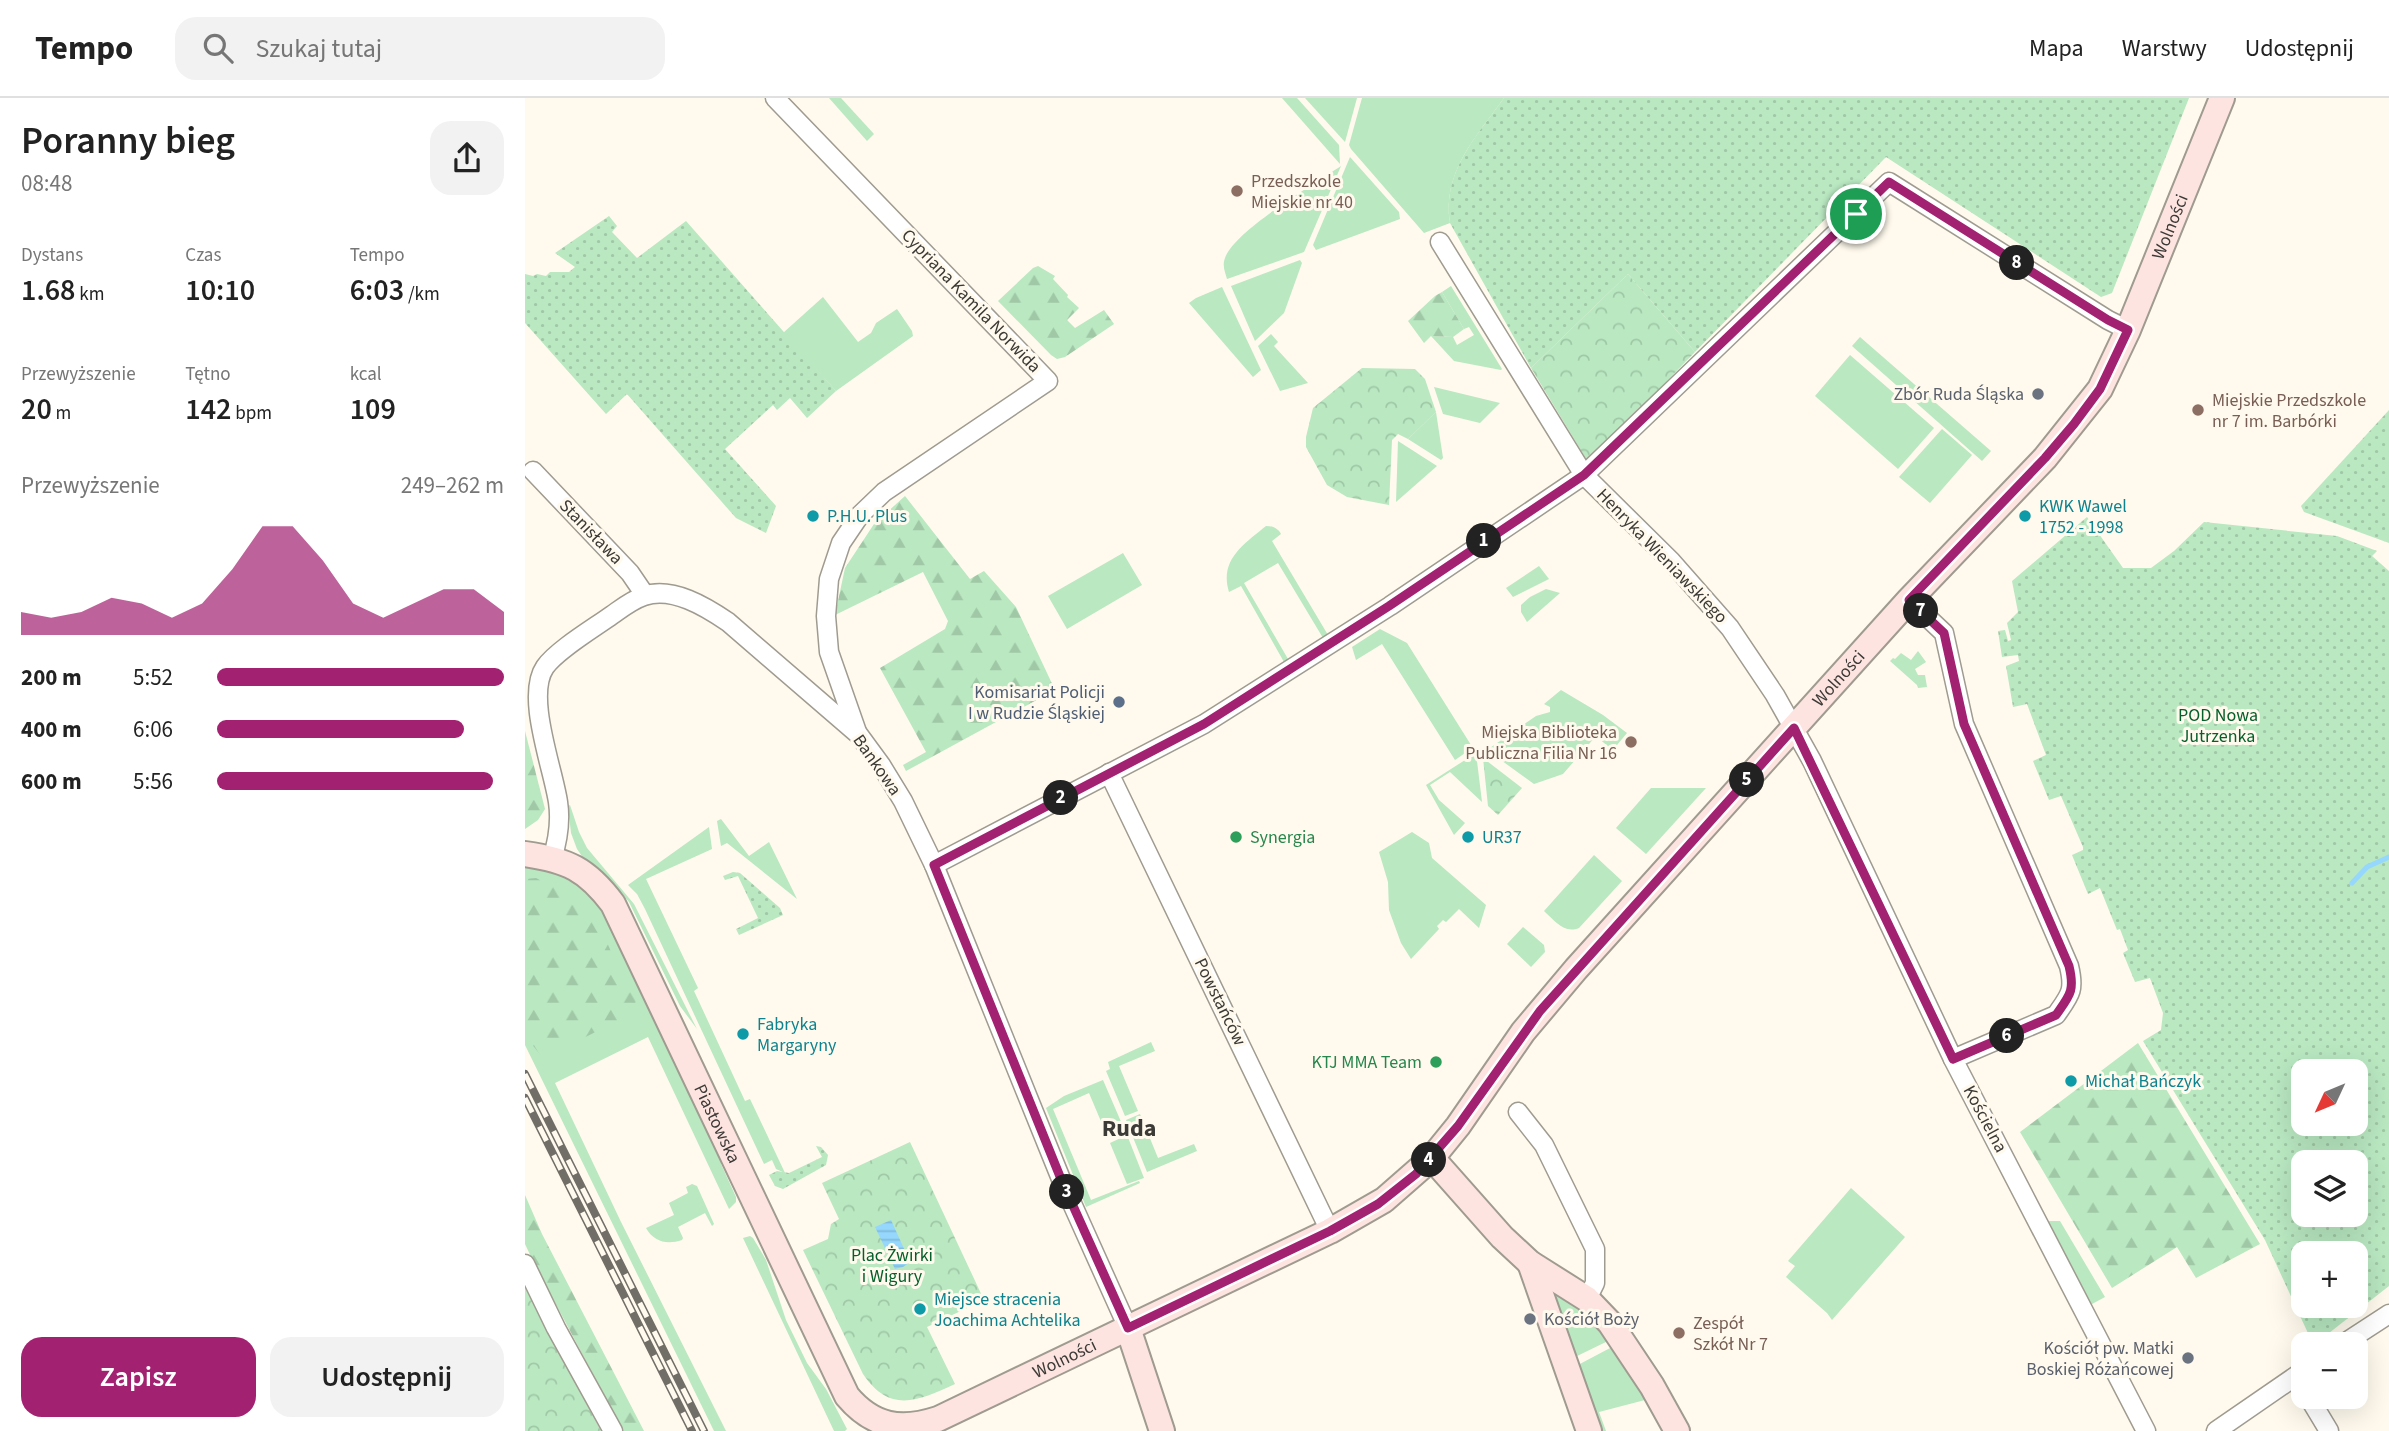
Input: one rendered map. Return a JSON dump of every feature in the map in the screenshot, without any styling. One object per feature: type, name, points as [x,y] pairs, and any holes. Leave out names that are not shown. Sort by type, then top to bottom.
[{"type":"street","name":"Cypriana Kamila Norwida","points":[[775,98],[1048,380],[884,492],[860,515],[841,543],[829,579],[829,652],[859,735]]},
{"type":"street","name":"Wolności","points":[[883,1428],[923,1425],[1330,1231],[1384,1200],[1432,1158],[1540,1011],[1909,600],[2074,424],[2100,389],[2128,330],[2222,98]]},
{"type":"street","points":[[934,865],[1204,724],[1389,606],[1584,475],[1889,182],[2128,330]]},
{"type":"street","name":"Henryka Wieniawskiego","points":[[1440,242],[1584,475],[1671,561],[1730,628],[1794,728]]},
{"type":"street","name":"Stanisława","points":[[533,471],[630,573],[646,595]]},
{"type":"street","name":"Bankowa","points":[[646,595],[681,597],[713,612],[757,646],[859,735],[881,765],[903,801],[934,865],[1061,1179],[1128,1328]]},
{"type":"street","points":[[552,859],[559,826],[558,802],[540,719],[538,682],[545,666],[558,655],[624,606],[646,595]]},
{"type":"street","points":[[1909,600],[1944,633],[1964,724],[2069,966],[2073,984],[2056,1015],[1953,1059]]},
{"type":"street","name":"Kościelna","points":[[1794,728],[1953,1059],[2146,1431]]},
{"type":"street","name":"Powstańców","points":[[1109,773],[1330,1231]]},
{"type":"street","name":"Piastowska","points":[[525,854],[565,862],[587,874],[613,904],[838,1380],[855,1406],[883,1428]]},
{"type":"street","points":[[1518,1112],[1544,1145],[1595,1249],[1595,1283],[1587,1299]]},
{"type":"street","points":[[1432,1158],[1502,1237],[1530,1263],[1587,1299],[1611,1323],[1677,1431]]},
{"type":"street","points":[[1530,1263],[1589,1431]]},
{"type":"street","points":[[525,1264],[556,1328],[613,1431]]},
{"type":"street","points":[[2361,1332],[2389,1314]]},
{"type":"street","points":[[1128,1328],[1162,1431]]},
{"type":"street","points":[[2216,1431],[2291,1385]]},
{"type":"street","points":[[2316,1409],[2329,1431]]},
{"type":"green space","points":[[829,98],[841,98],[874,134],[867,141]]},
{"type":"green space","points":[[1282,98],[1297,98],[1339,145],[1340,164]]},
{"type":"green space","points":[[1305,98],[1357,98],[1345,142]]},
{"type":"green space","points":[[1362,98],[1504,98],[1473,141],[1456,171],[1451,187],[1450,223],[1424,233],[1351,149],[1349,145]]},
{"type":"green space","points":[[1504,98],[2189,98],[2112,293],[2101,297],[1886,157],[1695,352],[1628,274],[1531,368],[1450,223],[1451,187],[1456,171],[1463,156]]},
{"type":"green space","points":[[1350,157],[1399,212],[1400,219],[1316,250],[1313,245]]},
{"type":"green space","points":[[1341,166],[1304,252],[1227,279],[1225,258],[1243,235],[1276,209]]},
{"type":"green space","points":[[609,216],[617,226],[612,232],[637,258],[686,221],[836,391],[807,418],[790,398],[777,410],[773,405],[725,449],[776,506],[766,533],[736,518],[627,394],[606,414],[525,323],[525,274],[546,276],[550,272],[569,272],[575,267],[555,253]]},
{"type":"green space","points":[[1300,260],[1302,263],[1284,313],[1255,341],[1231,286]]},
{"type":"green space","points":[[1038,266],[1055,276],[1053,279],[1079,308],[1067,320],[1075,328],[1104,310],[1114,324],[1065,357],[1057,359],[1051,355],[998,301]]},
{"type":"green space","points":[[1628,274],[1695,352],[1588,462],[1531,368]]},
{"type":"green space","points":[[1451,286],[1501,370],[1454,361],[1431,336],[1453,337],[1457,345],[1474,335],[1469,327],[1464,329],[1442,292]]},
{"type":"green space","points":[[1222,287],[1261,370],[1253,377],[1189,303]]},
{"type":"green space","points":[[1442,292],[1464,329],[1453,337],[1431,336],[1424,343],[1408,321]]},
{"type":"green space","points":[[823,297],[858,342],[871,333],[876,323],[897,309],[913,336],[836,391],[783,333]]},
{"type":"green space","points":[[1271,334],[1278,342],[1274,346],[1308,383],[1280,391],[1258,346]]},
{"type":"green space","points":[[1860,337],[1991,451],[1982,461],[1852,346]]},
{"type":"green space","points":[[1850,355],[1934,428],[1898,469],[1815,396]]},
{"type":"green space","points":[[1362,368],[1415,369],[1425,379],[1436,412],[1408,439],[1398,434],[1392,440],[1389,505],[1347,497],[1327,485],[1306,447],[1313,408]]},
{"type":"green space","points":[[1434,387],[1500,403],[1480,423],[1443,414]]},
{"type":"green space","points":[[2389,410],[2389,543],[2304,512],[2301,506]]},
{"type":"green space","points":[[1436,412],[1443,458],[1441,460],[1408,439]]},
{"type":"green space","points":[[1942,429],[1972,455],[1930,503],[1899,477]]},
{"type":"green space","points":[[1398,441],[1437,466],[1396,502]]},
{"type":"green space","points":[[905,496],[970,579],[984,571],[1016,607],[1055,690],[906,771],[903,765],[926,752],[880,668],[945,629],[948,621],[923,572],[835,615],[845,568],[874,524]]},
{"type":"green space","name":"POD Nowa Jutrzenka","points":[[2087,517],[2123,568],[2151,568],[2174,551],[2204,522],[2337,536],[2377,551],[2372,556],[2389,571],[2389,1286],[2368,1302],[2368,1241],[2291,1241],[2291,1296],[2265,1240],[2143,1041],[2161,1030],[2163,1013],[2150,978],[2135,982],[2123,953],[2128,950],[2100,888],[2088,894],[2072,855],[2083,850],[2083,847],[2061,796],[2049,800],[2033,761],[2046,755],[2027,704],[2013,707],[2006,666],[2019,661],[2018,655],[2002,657],[1998,631],[2005,630],[2008,641],[2011,640],[2007,623],[2018,612],[2012,581]]},
{"type":"green space","points":[[1266,526],[1275,528],[1281,534],[1272,541],[1328,635],[1323,638],[1278,563],[1244,583],[1288,659],[1284,662],[1241,586],[1229,592],[1227,581],[1227,571],[1235,554]]},
{"type":"green space","points":[[1123,553],[1142,585],[1067,629],[1048,596]]},
{"type":"green space","points":[[1539,566],[1549,579],[1513,597],[1506,588]]},
{"type":"green space","points":[[1546,589],[1560,593],[1527,622],[1521,612],[1521,605]]},
{"type":"green space","points":[[1380,629],[1407,643],[1471,745],[1471,749],[1455,760],[1382,644],[1356,660],[1352,647]]},
{"type":"green space","points":[[1918,651],[1926,662],[1915,669],[1918,675],[1925,675],[1927,687],[1918,688],[1890,661],[1901,653],[1911,660]]},
{"type":"green space","points":[[1561,690],[1627,733],[1611,749],[1596,736],[1563,774],[1534,784],[1487,750],[1536,716],[1550,712],[1550,707],[1544,704]]},
{"type":"green space","points":[[525,731],[545,809],[538,820],[525,829]]},
{"type":"green space","points":[[1476,753],[1482,802],[1450,772],[1430,785],[1439,800],[1465,823],[1454,835],[1426,785]]},
{"type":"green space","points":[[1483,758],[1522,788],[1498,815],[1488,806]]},
{"type":"green space","points":[[1651,788],[1706,788],[1646,854],[1616,828]]},
{"type":"green space","points":[[570,805],[587,848],[634,904],[697,1029],[680,1006],[629,902],[577,849],[571,833]]},
{"type":"green space","points":[[721,819],[749,856],[769,842],[797,899],[727,843],[721,846],[717,821]]},
{"type":"green space","points":[[709,827],[712,849],[646,879],[698,988],[694,991],[745,1101],[750,1099],[785,1173],[776,1169],[772,1160],[764,1164],[645,909],[637,894],[628,885]]},
{"type":"green space","points":[[1412,832],[1429,843],[1432,858],[1486,905],[1479,928],[1459,909],[1446,922],[1443,920],[1437,926],[1439,929],[1411,959],[1401,943],[1389,910],[1388,882],[1379,852]]},
{"type":"green space","points":[[1594,855],[1622,881],[1579,928],[1564,928],[1544,911]]},
{"type":"green space","points":[[525,865],[565,877],[598,901],[726,1162],[721,1164],[736,1197],[736,1202],[729,1209],[648,1037],[555,1083],[726,1431],[714,1431],[525,1045]]},
{"type":"green space","points":[[733,872],[740,873],[780,908],[783,915],[739,935],[736,929],[758,918],[738,876],[725,880],[723,876]]},
{"type":"green space","points":[[536,878],[554,887],[602,931],[619,970],[637,993],[634,1013],[543,1058],[525,1031],[525,879]]},
{"type":"green space","points":[[1523,927],[1544,945],[1545,952],[1531,967],[1507,944]]},
{"type":"green space","points":[[1151,1042],[1155,1051],[1119,1066],[1138,1111],[1125,1116],[1106,1071],[1110,1069],[1108,1062]]},
{"type":"green space","points":[[2138,1043],[2260,1244],[2196,1278],[2177,1247],[2112,1288],[2020,1132]]},
{"type":"green space","points":[[1103,1080],[1125,1131],[1108,1138],[1089,1093],[1053,1109],[1091,1200],[1139,1181],[1140,1183],[1086,1207],[1046,1108],[1064,1096]]},
{"type":"green space","points":[[1140,1114],[1158,1158],[1194,1144],[1197,1151],[1147,1172],[1126,1120]]},
{"type":"green space","points":[[1127,1135],[1144,1178],[1127,1184],[1110,1143]]},
{"type":"green space","name":"Plac Żwirki i Wigury","points":[[910,1142],[984,1300],[927,1327],[955,1384],[917,1399],[905,1400],[884,1395],[873,1387],[863,1374],[803,1250],[828,1239],[831,1224],[839,1219],[822,1183]]},
{"type":"green space","points":[[816,1146],[821,1147],[828,1155],[826,1165],[783,1189],[775,1186],[769,1175],[777,1171],[789,1173],[822,1157]]},
{"type":"green space","points":[[692,1184],[697,1186],[714,1224],[712,1226],[705,1213],[678,1227],[682,1240],[666,1242],[657,1239],[646,1228],[674,1215],[669,1203],[688,1193],[686,1187]]},
{"type":"green space","points":[[1851,1188],[1905,1237],[1832,1320],[1786,1277],[1795,1266],[1788,1261]]},
{"type":"green space","points":[[525,1195],[542,1234],[644,1431],[623,1431],[533,1261],[525,1244]]},
{"type":"green space","points":[[2047,1221],[2060,1221],[2105,1297],[2090,1303]]},
{"type":"green space","points":[[750,1236],[766,1260],[786,1320],[807,1363],[826,1389],[847,1429],[845,1431],[834,1431],[743,1238]]},
{"type":"green space","points":[[525,1287],[601,1431],[525,1431]]},
{"type":"green space","points":[[1549,1290],[1575,1304],[1610,1340],[1575,1357]]},
{"type":"green space","name":"POD Nowa Jutrzenka","points":[[2301,1318],[2348,1318],[2330,1332],[2307,1332]]},
{"type":"green space","points":[[1612,1347],[1645,1400],[1599,1412],[1606,1431],[1601,1431],[1576,1366]]},
{"type":"water","points":[[891,1220],[910,1262],[895,1269],[875,1227]]},
{"type":"waterway","points":[[2352,883],[2367,867],[2389,857]]},
{"type":"railway","points":[[525,1074],[704,1431]]},
{"type":"railway","points":[[525,1098],[692,1431]]},
{"type":"place","name":"Przedszkole Miejskie nr 40","points":[[1237,191]]},
{"type":"place","name":"Zbór Ruda Śląska","points":[[2038,394]]},
{"type":"place","name":"Miejskie Przedszkole nr 7 im. Barbórki","points":[[2198,410]]},
{"type":"place","name":"P.H.U. Plus","points":[[813,516]]},
{"type":"place","name":"KWK Wawel 1752 - 1998","points":[[2025,516]]},
{"type":"place","name":"Komisariat Policji I w Rudzie Śląskiej","points":[[1119,702]]},
{"type":"place","name":"Miejska Biblioteka Publiczna Filia Nr 16","points":[[1631,742]]},
{"type":"place","name":"Synergia","points":[[1236,837]]},
{"type":"place","name":"UR37","points":[[1468,837]]},
{"type":"place","name":"Fabryka Margaryny","points":[[743,1034]]},
{"type":"place","name":"KTJ MMA Team","points":[[1436,1062]]},
{"type":"place","name":"Michał Bańczyk","points":[[2071,1081]]},
{"type":"place","name":"Miejsce stracenia Joachima Achtelika","points":[[920,1309]]},
{"type":"place","name":"Kościół Boży","points":[[1530,1319]]},
{"type":"place","name":"Zespół Szkół Nr 7","points":[[1679,1333]]},
{"type":"place","name":"Kościół pw. Matki Boskiej Różańcowej","points":[[2188,1358]]},
{"type":"district","name":"Ruda","points":[[1129,1128]]},
{"type":"route","points":[[1889,182],[2128,330],[2100,389],[2074,424],[1909,600],[1944,633],[1964,724],[2069,966],[2073,984],[2066,1000],[2056,1015],[1953,1059],[1794,728],[1540,1011],[1458,1126],[1416,1174],[1378,1204],[1330,1231],[1128,1328],[1061,1179],[934,865],[1204,724],[1389,606],[1584,475],[1856,214],[1889,182]]}]
